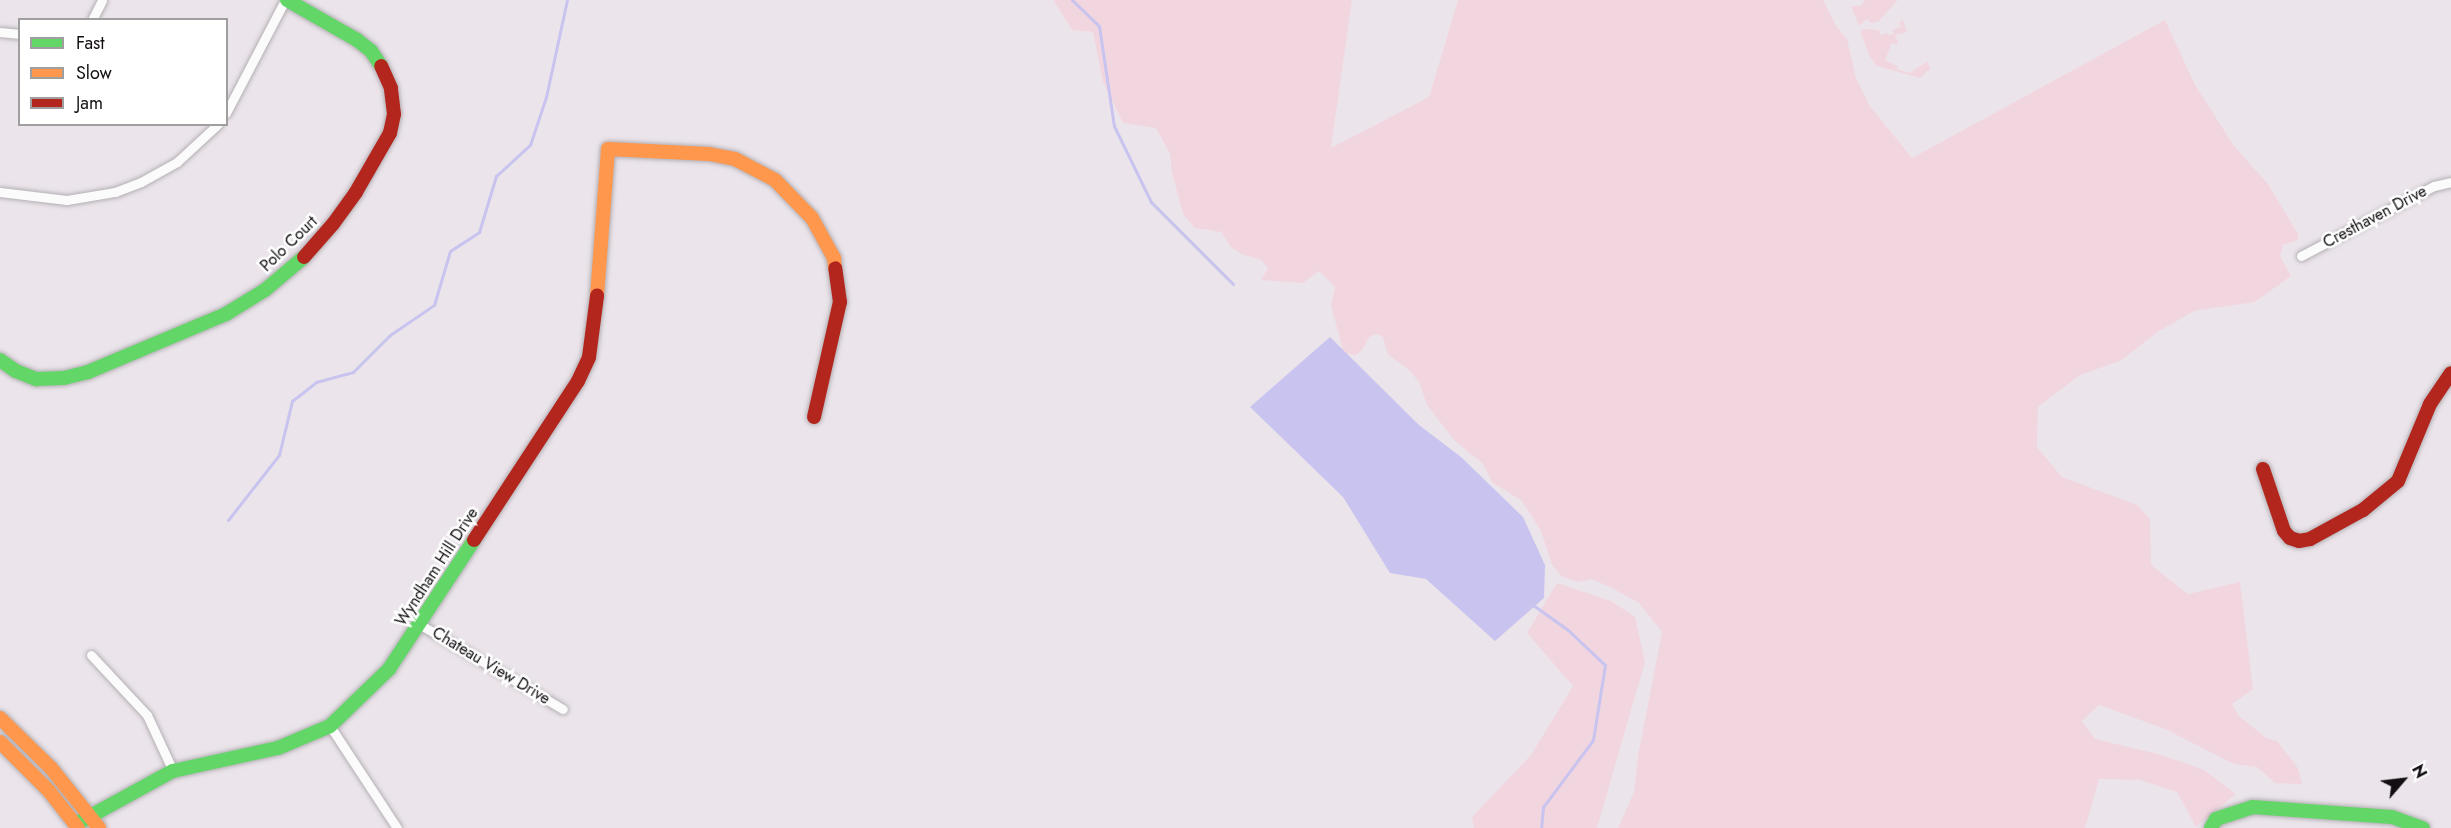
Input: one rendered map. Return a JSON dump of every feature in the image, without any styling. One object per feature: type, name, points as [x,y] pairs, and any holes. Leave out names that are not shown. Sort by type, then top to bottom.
[{"type":"street","points":[[93,18],[102,0]]},
{"type":"street","points":[[228,109],[286,0]]},
{"type":"street","name":"Polo Court","points":[[0,360],[16,371],[36,379],[64,378],[108,364],[226,314],[265,290],[299,262],[333,224],[356,192],[390,133],[394,114],[391,88],[384,70],[371,51],[357,40],[286,0]]},
{"type":"street","points":[[0,32],[18,34]]},
{"type":"street","points":[[0,192],[67,200],[115,192],[148,179],[177,162],[216,126]]},
{"type":"street","name":"Wyndham Hill Drive","points":[[77,826],[90,815],[173,771],[278,748],[330,726],[376,684],[419,624],[578,381],[589,357],[594,331],[608,149],[709,154],[735,159],[775,180],[812,218],[834,258],[840,302],[814,417]]},
{"type":"street","name":"Cresthaven Drive","points":[[2301,256],[2434,186],[2451,182]]},
{"type":"street","points":[[2263,469],[2284,531],[2290,538],[2299,541],[2310,539],[2363,510],[2398,481],[2430,404],[2451,373]]},
{"type":"street","name":"Chateau View Drive","points":[[419,624],[562,709]]},
{"type":"street","points":[[91,656],[147,715],[173,771]]},
{"type":"street","points":[[0,718],[51,768],[99,828]]},
{"type":"street","points":[[330,726],[397,828]]},
{"type":"street","points":[[0,742],[49,791],[77,826]]},
{"type":"street","points":[[2211,828],[2216,819],[2252,807],[2392,817],[2424,828]]},
{"type":"shaded area","points":[[1053,0],[1352,0],[1331,148],[1429,97],[1458,0],[1823,0],[1836,26],[1847,39],[1856,78],[1869,105],[1912,158],[2165,20],[2195,85],[2234,146],[2268,184],[2298,234],[2298,240],[2283,245],[2280,256],[2291,276],[2255,302],[2194,311],[2159,331],[2120,361],[2080,375],[2038,407],[2037,447],[2062,477],[2137,505],[2150,519],[2151,565],[2188,594],[2240,582],[2253,689],[2232,704],[2239,716],[2266,738],[2277,741],[2298,768],[2302,784],[2275,783],[2257,767],[2234,764],[2165,729],[2099,705],[2082,721],[2095,739],[2162,755],[2204,770],[2236,794],[2196,827],[2177,792],[2140,780],[2099,779],[2085,828],[1618,828],[1634,792],[1638,756],[1662,632],[1639,603],[1592,579],[1577,582],[1561,576],[1552,565],[1541,531],[1522,501],[1493,483],[1483,464],[1454,440],[1427,405],[1419,382],[1408,369],[1388,355],[1383,337],[1377,334],[1369,337],[1362,350],[1356,355],[1344,353],[1331,306],[1335,287],[1319,271],[1303,283],[1261,280],[1268,268],[1261,260],[1241,254],[1231,247],[1221,232],[1195,228],[1183,214],[1172,173],[1170,154],[1156,128],[1123,123],[1103,82],[1093,32],[1072,30]]},
{"type":"shaded area","points":[[1865,0],[1898,0],[1878,22],[1871,23],[1867,19],[1859,26],[1851,6],[1860,6]]},
{"type":"shaded area","points":[[1903,20],[1907,32],[1895,35],[1897,45],[1892,43],[1885,60],[1897,66],[1897,69],[1909,73],[1928,61],[1930,69],[1920,78],[1877,66],[1870,57],[1861,34],[1862,29],[1879,30],[1880,35],[1887,33],[1890,36],[1894,33],[1892,30],[1901,27],[1899,22]]},
{"type":"shaded area","points":[[1330,337],[1419,425],[1461,457],[1523,517],[1545,565],[1544,598],[1495,641],[1426,579],[1390,573],[1343,497],[1250,407]]},
{"type":"shaded area","points":[[1557,583],[1611,601],[1635,617],[1645,662],[1597,828],[1474,828],[1472,817],[1531,755],[1573,686],[1527,633]]},
{"type":"waterway","points":[[228,520],[279,455],[292,401],[316,382],[353,372],[390,335],[434,305],[450,251],[479,232],[496,176],[530,145],[546,97],[567,0]]},
{"type":"waterway","points":[[1072,0],[1099,26],[1114,126],[1151,202],[1233,284]]},
{"type":"waterway","points":[[1533,605],[1568,630],[1605,665],[1593,740],[1543,807],[1541,828]]},
{"type":"traffic: fast","points":[[287,0],[357,40],[371,51],[381,66]]},
{"type":"traffic: fast","points":[[0,360],[16,371],[36,379],[64,378],[88,372],[226,314],[265,290],[304,257]]},
{"type":"traffic: fast","points":[[76,824],[173,771],[278,748],[330,726],[389,669],[474,540]]},
{"type":"traffic: fast","points":[[2211,828],[2216,819],[2252,807],[2392,817],[2423,828]]},
{"type":"traffic: slow","points":[[597,296],[608,149],[709,154],[735,159],[775,180],[812,218],[834,258],[835,268]]},
{"type":"traffic: slow","points":[[0,718],[51,768],[99,828]]},
{"type":"traffic: slow","points":[[0,742],[49,791],[78,828]]},
{"type":"traffic: jam","points":[[304,257],[333,224],[356,192],[390,133],[394,114],[391,88],[381,66]]},
{"type":"traffic: jam","points":[[814,417],[840,302],[835,268]]},
{"type":"traffic: jam","points":[[474,540],[578,381],[589,357],[597,296]]},
{"type":"traffic: jam","points":[[2263,469],[2284,531],[2290,538],[2299,541],[2310,539],[2363,510],[2398,481],[2430,404],[2451,373]]}]
